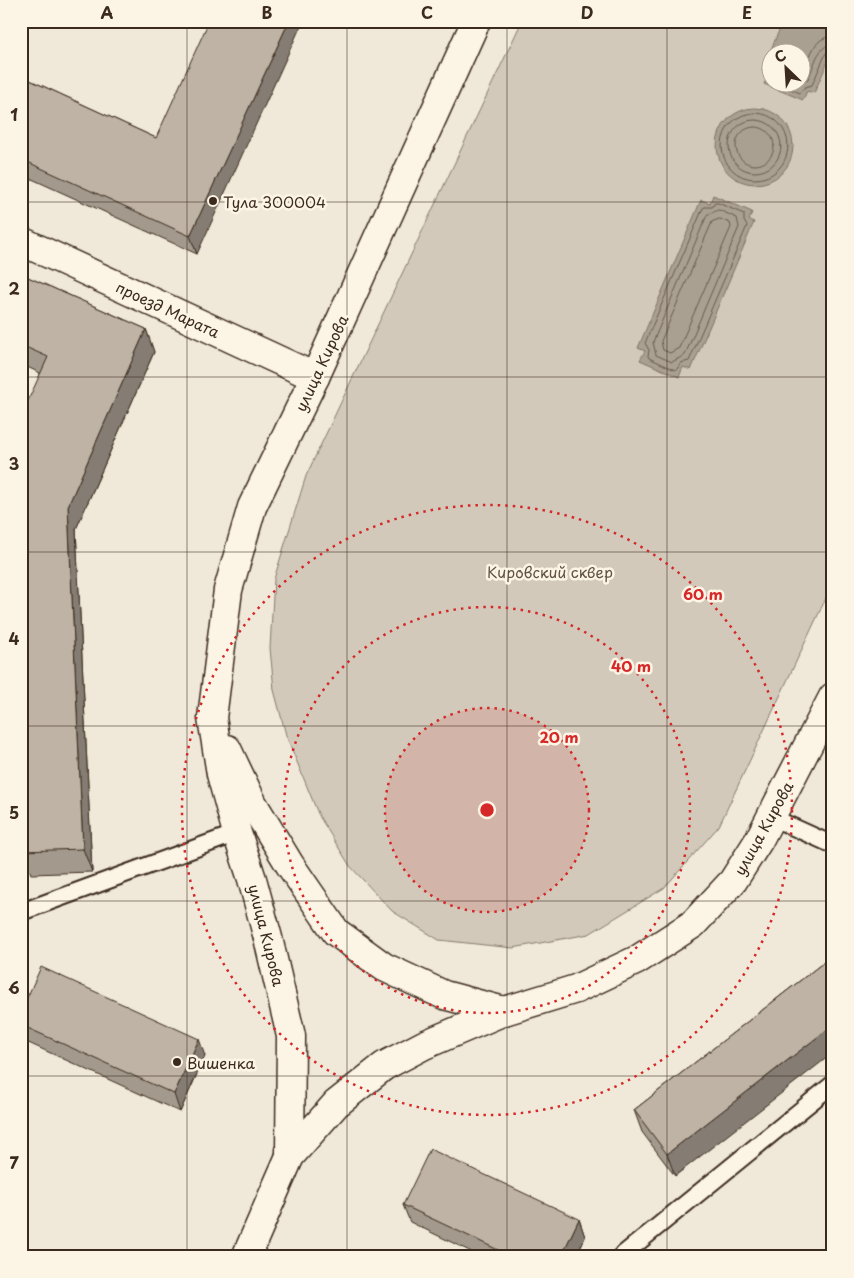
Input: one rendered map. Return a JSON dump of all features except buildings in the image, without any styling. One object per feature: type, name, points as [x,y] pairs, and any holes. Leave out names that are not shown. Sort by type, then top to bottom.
[{"type":"main road","name":"улица Кирова","points":[[290,1156],[291,1036],[268,938],[221,774],[212,718],[228,590],[252,507],[315,377],[476,21]]},
{"type":"main road","name":"проезд Марата","points":[[21,241],[315,377]]},
{"type":"main road","name":"улица Кирова","points":[[246,1257],[290,1156],[336,1104],[384,1066],[424,1045],[504,1011],[576,989],[637,960],[693,924],[732,882],[759,840],[833,697]]},
{"type":"main road","points":[[212,718],[254,804],[290,865],[336,932],[384,967],[444,996],[504,1011]]},
{"type":"lane","points":[[771,817],[833,845]]},
{"type":"lane","points":[[21,912],[237,833]]},
{"type":"lane","points":[[620,1257],[833,1084]]},
{"type":"green space","name":"Кировский сквер","points":[[522,21],[833,21],[833,583],[719,826],[664,888],[589,934],[513,948],[439,940],[392,911],[350,866],[319,816],[286,735],[274,690],[270,648],[274,579],[306,476]]},
{"type":"water","points":[[783,21],[833,21],[833,50],[814,93],[810,92],[812,42],[774,42]]},
{"type":"water","points":[[784,92],[807,92],[803,100]]},
{"type":"water","points":[[755,108],[769,111],[782,119],[790,132],[793,146],[790,160],[782,173],[769,181],[755,184],[741,181],[728,173],[720,160],[717,146],[720,132],[728,119],[741,111]]},
{"type":"water","points":[[713,195],[752,212],[749,220],[754,222],[691,370],[683,367],[679,377],[640,360],[645,351],[638,348],[701,200],[710,203]]},
{"type":"place","name":"Тула 300004","points":[[213,201]]},
{"type":"place","name":"Вишенка","points":[[177,1062]]}]
